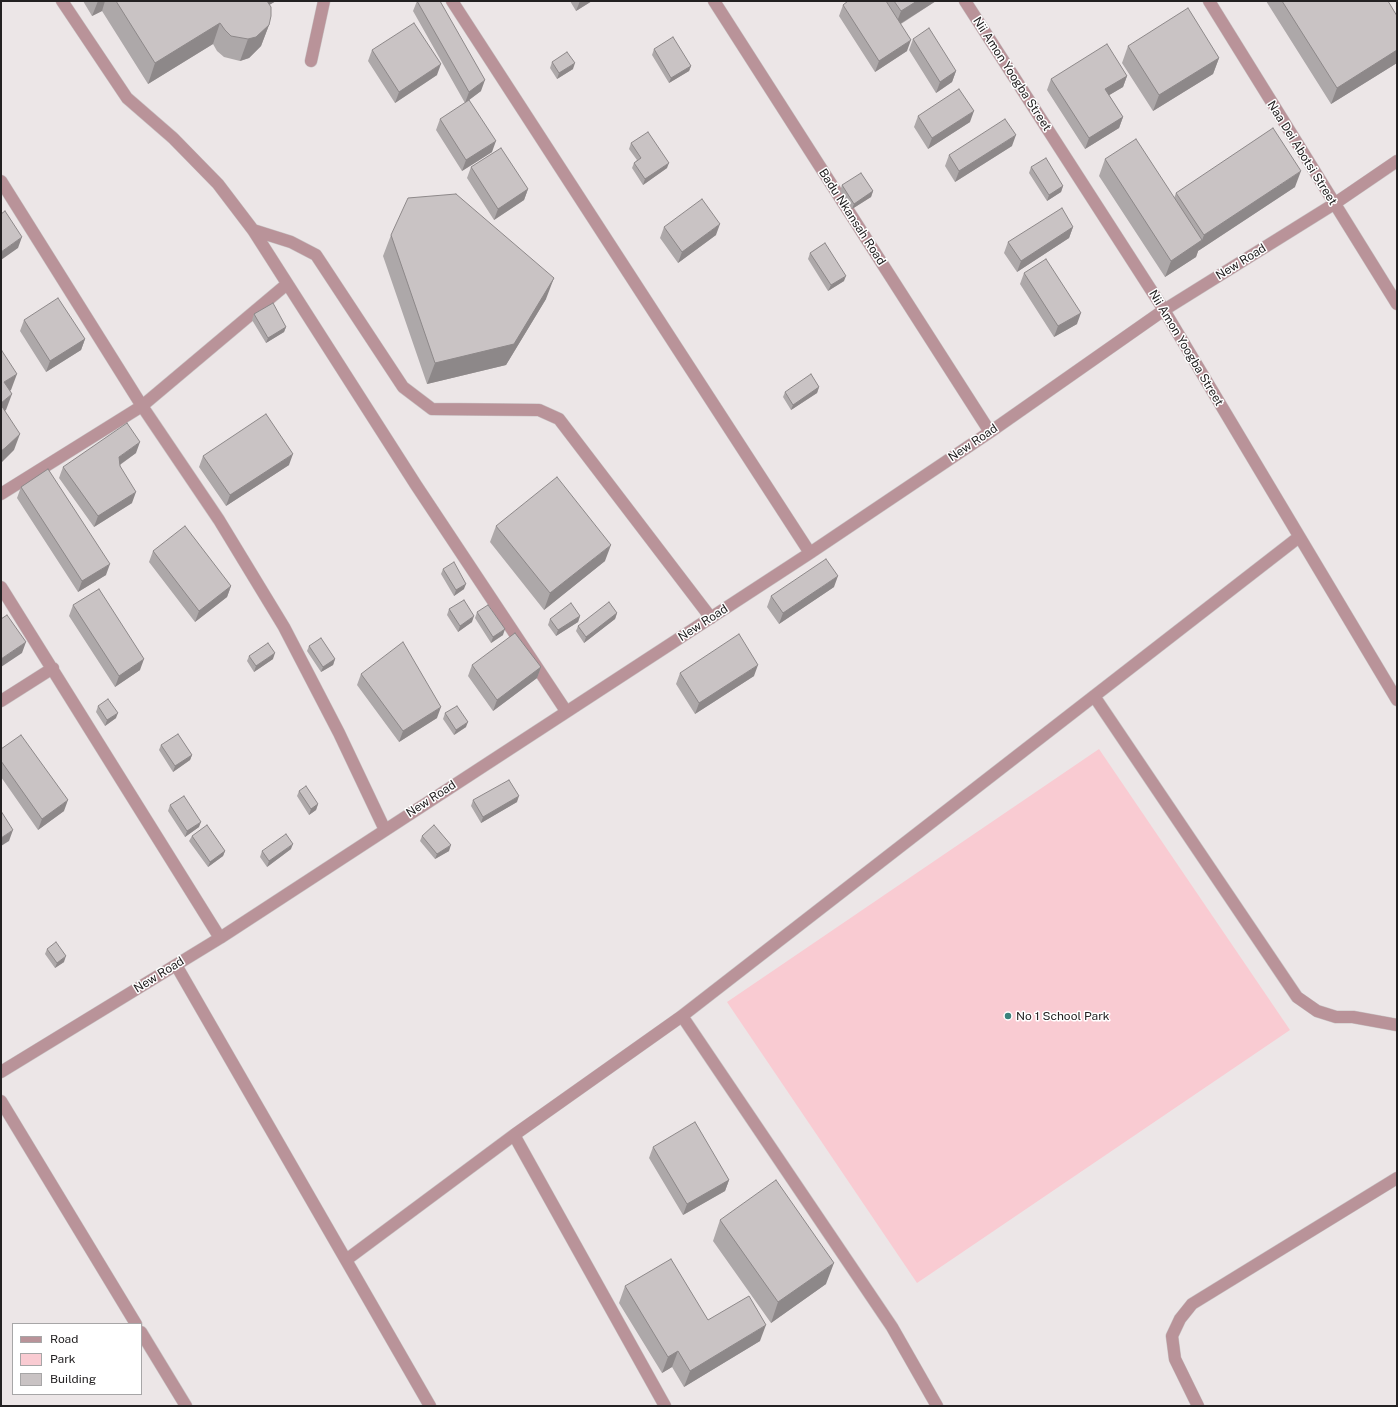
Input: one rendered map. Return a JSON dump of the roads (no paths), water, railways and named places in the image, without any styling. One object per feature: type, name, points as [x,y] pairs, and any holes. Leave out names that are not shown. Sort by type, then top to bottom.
[{"type":"street","points":[[62,1],[127,98],[173,138],[218,184],[253,230],[416,485],[566,711]]},
{"type":"street","points":[[311,61],[324,1]]},
{"type":"street","points":[[452,1],[810,553]]},
{"type":"street","name":"Badu Nkansah Road","points":[[714,1],[990,432]]},
{"type":"street","name":"Nii Amon Yoogba Street","points":[[965,1],[1164,310],[1397,700]]},
{"type":"street","name":"Naa Dei Abotsi Street","points":[[1209,1],[1397,304]]},
{"type":"street","name":"New Road","points":[[1,1072],[220,938],[810,553],[990,432],[1164,310],[1334,204],[1397,161]]},
{"type":"street","points":[[1,181],[142,406],[219,520],[284,627],[339,734],[385,830]]},
{"type":"street","points":[[253,230],[291,242],[316,255],[403,386],[432,409],[539,410],[559,419],[710,618]]},
{"type":"street","points":[[1,494],[142,406],[287,284]]},
{"type":"street","points":[[346,1260],[514,1135],[682,1016],[1299,537]]},
{"type":"street","points":[[1,587],[53,668],[220,938]]},
{"type":"street","points":[[1,701],[53,668]]},
{"type":"street","points":[[1094,696],[1297,997],[1317,1011],[1336,1017],[1353,1017],[1397,1025]]},
{"type":"street","points":[[176,965],[430,1406]]},
{"type":"street","points":[[682,1016],[892,1327],[937,1406]]},
{"type":"street","points":[[1,1101],[135,1323]]},
{"type":"street","points":[[514,1135],[665,1406]]},
{"type":"street","points":[[1198,1406],[1175,1359],[1172,1336],[1180,1319],[1192,1304],[1397,1178]]},
{"type":"street","points":[[142,1334],[186,1406]]},
{"type":"place","name":"No 1 School Park","points":[[1008,1016]]}]
